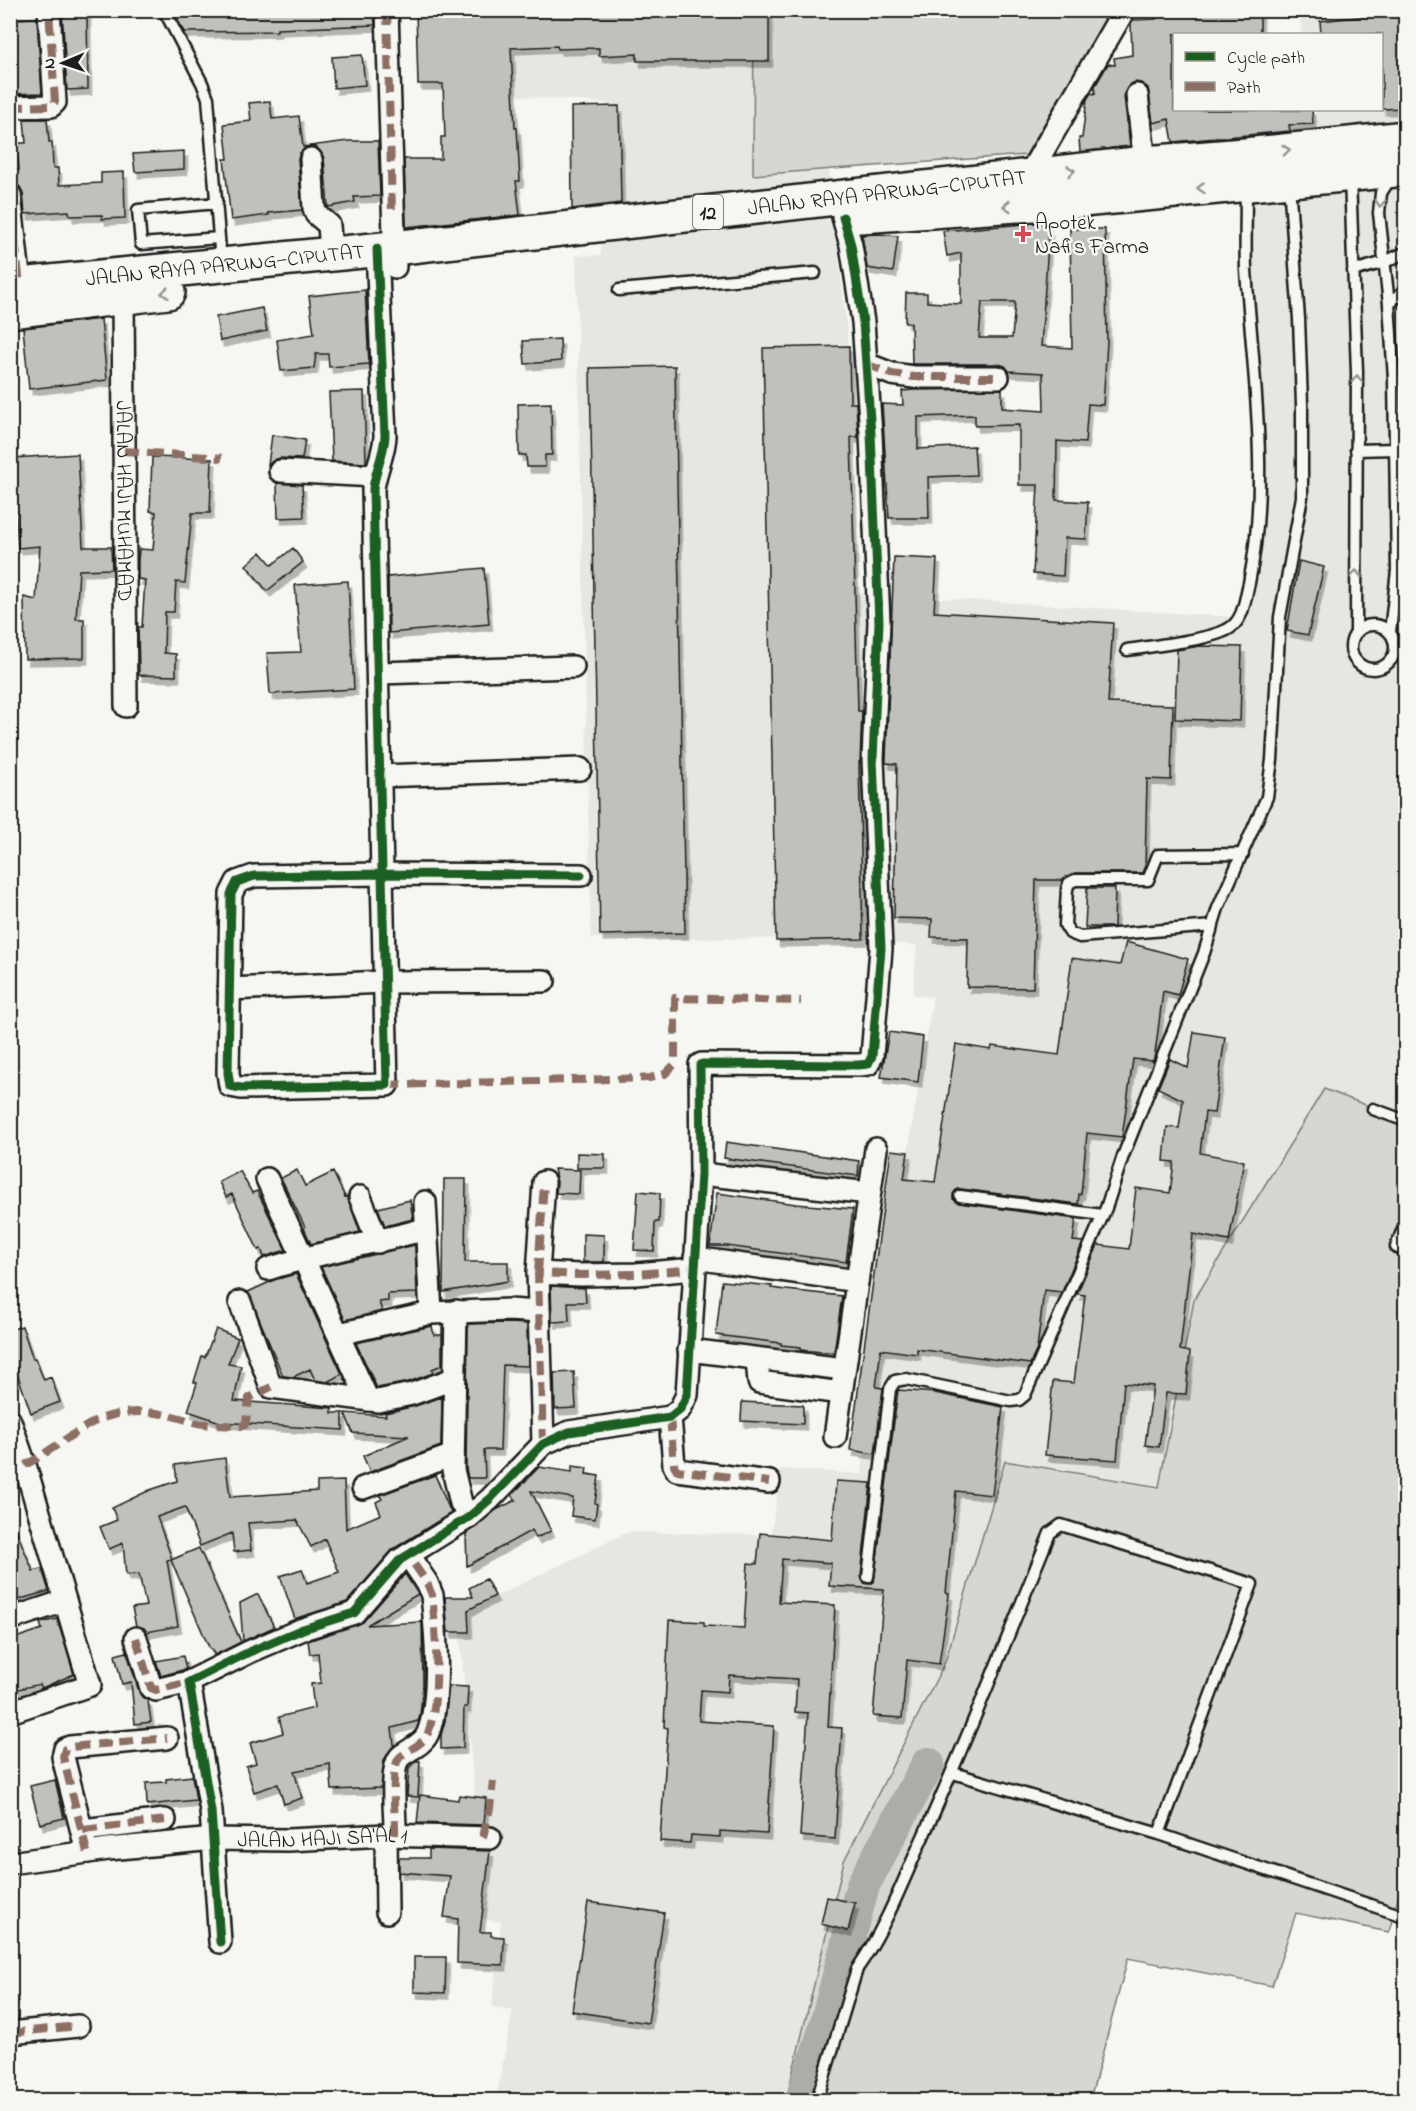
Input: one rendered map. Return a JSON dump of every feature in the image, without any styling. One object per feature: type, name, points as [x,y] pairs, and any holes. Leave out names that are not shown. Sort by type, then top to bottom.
[{"type":"highway","name":"JALAN RAYA PARUNG—CIPUTAT","points":[[717,221],[843,217],[1061,202],[1246,170],[1406,138]]},
{"type":"highway","name":"JALAN RAYA PARUNG—CIPUTAT","points":[[14,294],[123,297],[386,258],[717,221],[1029,175],[1145,163],[1246,170],[1289,181],[1401,170]]},
{"type":"highway","name":"JALAN RAYA PARUNG—CIPUTAT","points":[[14,294],[142,257],[220,251],[331,252],[386,258]]},
{"type":"street","points":[[10,107],[51,106],[55,102],[49,10]]},
{"type":"street","points":[[387,10],[385,436],[384,451],[373,489],[378,673],[382,874],[384,982],[387,1085],[241,1088],[230,1086],[228,1073],[231,894],[237,882],[254,876],[382,874],[581,875]]},
{"type":"street","points":[[1029,175],[1124,10]]},
{"type":"street","points":[[1137,95],[1145,163]]},
{"type":"street","points":[[311,159],[314,208],[316,214],[329,225],[331,252]]},
{"type":"street","points":[[10,195],[14,294]]},
{"type":"street","points":[[136,1638],[152,1688],[156,1690],[189,1682],[249,1652],[303,1629],[354,1613],[393,1567],[468,1517],[490,1499],[543,1444],[569,1432],[670,1417],[680,1409],[687,1395],[701,1174],[699,1069],[702,1064],[859,1065],[868,1064],[872,1056],[881,949],[873,759],[879,622],[866,364],[857,280],[843,217]]},
{"type":"street","name":"JALAN HAJI MUHAMAD","points":[[123,297],[126,706]]},
{"type":"street","points":[[866,364],[908,376],[998,377]]},
{"type":"street","points":[[280,471],[375,476]]},
{"type":"street","points":[[378,673],[573,667]]},
{"type":"street","points":[[380,776],[580,769]]},
{"type":"street","points":[[229,989],[384,982],[544,981]]},
{"type":"street","points":[[834,1437],[876,1149]]},
{"type":"street","points":[[701,1174],[869,1193]]},
{"type":"street","points":[[267,1179],[368,1400]]},
{"type":"street","points":[[543,1444],[538,1273],[544,1182]]},
{"type":"street","points":[[360,1197],[378,1242]]},
{"type":"street","points":[[425,1202],[431,1312]]},
{"type":"street","points":[[268,1269],[304,1257],[378,1242],[426,1229]]},
{"type":"street","points":[[538,1273],[636,1274],[695,1263],[857,1281]]},
{"type":"street","points":[[240,1302],[271,1387],[368,1400],[388,1400],[453,1379]]},
{"type":"street","points":[[456,1311],[453,1455],[455,1484],[468,1517]]},
{"type":"street","points":[[339,1334],[431,1312],[539,1312]]},
{"type":"street","points":[[689,1350],[844,1369]]},
{"type":"street","points":[[757,1359],[759,1382],[841,1393]]},
{"type":"street","points":[[670,1417],[674,1465],[677,1470],[769,1482]]},
{"type":"street","points":[[10,1421],[90,1685],[10,1712]]},
{"type":"street","points":[[363,1488],[453,1455]]},
{"type":"street","points":[[387,1912],[394,1769],[400,1757],[427,1736],[436,1676],[432,1595],[427,1583],[408,1555]]},
{"type":"street","points":[[10,1618],[65,1601]]},
{"type":"street","points":[[189,1682],[214,1839],[220,1942]]},
{"type":"street","points":[[87,1852],[63,1757],[65,1749],[167,1738]]},
{"type":"street","points":[[82,1830],[165,1820]]},
{"type":"street","name":"JALAN HAJI SA'AL 1","points":[[10,1863],[87,1852],[214,1839],[288,1840],[391,1835],[490,1838]]},
{"type":"street","points":[[10,2032],[78,2026]]},
{"type":"lane","points":[[164,10],[208,98],[220,251]]},
{"type":"lane","points":[[1128,650],[1215,635],[1231,628],[1239,618],[1244,605],[1258,529],[1258,429],[1246,266],[1246,170]]},
{"type":"lane","points":[[1350,175],[1357,372],[1356,633],[1351,648],[1352,655],[1363,667],[1378,669],[1391,661],[1395,654],[1396,646],[1390,632],[1397,570],[1394,379],[1379,202],[1386,184],[1401,170]]},
{"type":"lane","points":[[868,1577],[890,1389],[895,1381],[906,1379],[1011,1401],[1019,1400],[1025,1395],[1102,1215],[1218,908],[1267,797],[1272,760],[1280,617],[1302,497],[1300,351],[1289,181]]},
{"type":"lane","points":[[142,257],[138,210],[217,203]]},
{"type":"lane","points":[[1353,271],[1385,262],[1406,252]]},
{"type":"lane","points":[[619,290],[815,273]]},
{"type":"lane","points":[[1389,304],[1406,289]]},
{"type":"lane","points":[[1356,450],[1395,449]]},
{"type":"lane","points":[[1356,633],[1369,624],[1377,624],[1390,632]]},
{"type":"lane","points":[[1213,926],[1080,937],[1070,933],[1065,926],[1067,889],[1069,883],[1075,880],[1148,880],[1158,855],[1243,854]]},
{"type":"lane","points":[[1373,1109],[1406,1121]]},
{"type":"lane","points":[[960,1196],[1102,1215]]},
{"type":"lane","points":[[1406,1221],[1396,1247],[1406,1251]]},
{"type":"lane","points":[[817,2100],[857,1969],[885,1921],[952,1773],[1050,1533],[1061,1525],[1252,1584],[1159,1833]]},
{"type":"lane","points":[[952,1773],[1159,1833],[1406,1917]]},
{"type":"shaded area","points":[[588,11],[754,11],[753,175],[829,169],[847,331],[858,593],[1236,617],[1259,476],[1242,186],[1235,135],[1303,127],[1303,111],[1383,111],[1383,33],[1301,33],[1300,11],[1405,11],[1405,1120],[1324,1089],[1194,1300],[1159,1487],[1005,1461],[945,1662],[844,1861],[786,2100],[496,2100],[513,2010],[492,2007],[501,1922],[476,1918],[478,1830],[458,1615],[628,1532],[771,1535],[781,1469],[862,1474],[873,1365],[933,997],[913,995],[917,946],[862,939],[591,938],[576,256],[601,255],[607,103],[504,95],[504,50],[591,51]]},
{"type":"shaded area","points":[[754,11],[1111,11],[1026,155],[753,175]]},
{"type":"shaded area","points":[[1324,1089],[1405,1120],[1406,1867],[1389,1932],[1296,1913],[1272,1986],[1128,1958],[1090,2100],[786,2100],[844,1861],[945,1662],[1005,1461],[1159,1487],[1194,1300]]},
{"type":"building","points":[[62,10],[87,10],[88,89],[67,90]]},
{"type":"building","points":[[175,10],[374,10],[375,25],[277,29],[277,31],[184,32]]},
{"type":"building","points":[[416,10],[465,10],[465,16],[557,10],[769,10],[769,61],[637,61],[637,54],[599,56],[599,48],[558,49],[557,46],[511,48],[520,181],[516,181],[520,215],[406,227],[404,159],[441,159],[441,137],[445,137],[443,84],[418,84]]},
{"type":"building","points":[[1156,10],[1260,10],[1260,33],[1173,33],[1173,111],[1312,111],[1313,124],[1289,125],[1290,131],[1173,142],[1169,119],[1153,123],[1148,88],[1135,82],[1129,85],[1124,96],[1130,146],[1080,152],[1079,138],[1082,138],[1087,99],[1091,93],[1095,94],[1095,86],[1108,64],[1115,65],[1114,58],[1132,55],[1131,23],[1133,20],[1156,19]]},
{"type":"building","points":[[1404,12],[1406,108],[1383,109],[1383,33],[1321,33],[1320,21]]},
{"type":"building","points":[[37,18],[42,93],[10,94],[10,49],[15,48],[13,19]]},
{"type":"building","points":[[362,55],[365,85],[334,88],[332,57]]},
{"type":"building","points":[[270,101],[272,119],[299,116],[303,147],[310,146],[300,153],[298,159],[302,210],[231,220],[224,159],[228,159],[224,124],[251,121],[249,103]]},
{"type":"building","points":[[619,106],[621,203],[572,209],[571,107]]},
{"type":"building","points":[[24,119],[47,119],[49,142],[52,142],[53,168],[58,168],[59,185],[101,183],[101,173],[124,172],[125,218],[102,219],[102,215],[70,216],[69,211],[25,214],[23,193],[14,183],[11,170],[19,170],[17,143],[26,143]]},
{"type":"building","points":[[348,141],[378,141],[380,196],[354,197],[355,202],[328,207],[324,158],[317,148],[310,146]]},
{"type":"building","points":[[184,151],[184,169],[135,172],[133,154]]},
{"type":"building","points":[[1047,222],[1047,229],[1049,229],[1041,346],[1072,348],[1070,229],[1105,229],[1107,342],[1103,405],[1088,404],[1085,443],[1057,441],[1056,500],[1088,502],[1086,539],[1065,538],[1063,576],[1033,574],[1038,485],[1019,485],[1019,425],[975,426],[975,415],[918,417],[918,449],[974,446],[976,475],[928,477],[929,518],[889,518],[882,404],[903,405],[902,391],[1002,389],[1002,408],[1044,411],[1043,373],[1009,371],[1005,366],[998,364],[912,364],[911,323],[905,323],[906,293],[927,293],[927,302],[961,304],[961,253],[947,256],[943,231]],"holes":[[[982,302],[1015,302],[1012,338],[979,338]]]},
{"type":"building","points":[[862,235],[898,236],[893,272],[867,268]]},
{"type":"building","points":[[365,290],[369,364],[329,367],[328,354],[316,354],[314,368],[281,371],[277,340],[314,334],[309,296]]},
{"type":"building","points":[[262,308],[267,331],[220,341],[216,317]]},
{"type":"building","points":[[101,319],[107,380],[29,389],[23,328]]},
{"type":"building","points":[[560,339],[561,361],[525,364],[523,341]]},
{"type":"building","points":[[849,346],[850,403],[856,403],[858,437],[851,437],[858,711],[862,711],[859,762],[863,939],[776,941],[763,348]]},
{"type":"building","points":[[675,366],[685,933],[600,935],[590,368]]},
{"type":"building","points":[[364,391],[366,463],[332,461],[329,392]]},
{"type":"building","points":[[551,403],[552,455],[545,455],[545,467],[527,467],[526,455],[519,455],[518,404]]},
{"type":"building","points":[[272,435],[305,440],[302,459],[280,458],[268,465]]},
{"type":"building","points":[[78,454],[83,547],[111,547],[112,569],[79,570],[76,619],[84,619],[84,658],[25,659],[24,597],[36,600],[40,546],[18,548],[12,458]]},
{"type":"building","points":[[152,457],[212,459],[210,513],[192,513],[185,583],[176,582],[174,612],[165,612],[164,653],[176,654],[176,676],[139,675],[138,627],[142,627],[145,580],[138,579],[138,561],[139,549],[153,550],[156,512],[150,511]]},
{"type":"building","points":[[277,483],[302,485],[304,517],[278,518]]},
{"type":"building","points":[[293,548],[303,562],[267,591],[246,565],[261,552],[272,565]]},
{"type":"building","points":[[894,557],[937,559],[934,612],[1113,623],[1108,703],[1173,705],[1171,780],[1147,779],[1143,873],[1075,873],[1062,880],[1036,880],[1033,988],[967,987],[968,938],[931,937],[932,919],[894,918],[897,764],[886,763],[886,759]]},
{"type":"building","points":[[1299,561],[1324,567],[1308,635],[1287,631]]},
{"type":"building","points":[[484,568],[489,624],[389,633],[388,577]]},
{"type":"building","points":[[348,581],[354,689],[270,694],[267,653],[301,652],[295,585]]},
{"type":"building","points":[[1200,646],[1242,647],[1240,721],[1175,719],[1177,650]]},
{"type":"building","points":[[1087,888],[1115,888],[1114,927],[1085,927]]},
{"type":"building","points":[[1126,942],[1188,959],[1178,995],[1163,991],[1153,1061],[1133,1059],[1122,1137],[1087,1133],[1078,1204],[961,1189],[957,1189],[953,1194],[953,1199],[959,1203],[1076,1219],[1073,1241],[1083,1242],[1062,1292],[1044,1290],[1037,1349],[1030,1364],[917,1349],[917,1354],[881,1349],[876,1387],[883,1388],[875,1454],[850,1450],[891,1150],[908,1152],[904,1179],[935,1182],[956,1044],[991,1050],[992,1046],[1059,1055],[1072,958],[1120,965]]},
{"type":"building","points":[[889,1032],[923,1037],[918,1082],[881,1077]]},
{"type":"building","points":[[1194,1032],[1225,1037],[1214,1113],[1205,1112],[1200,1153],[1244,1161],[1229,1241],[1193,1234],[1180,1350],[1190,1352],[1186,1394],[1166,1393],[1159,1447],[1145,1445],[1153,1386],[1124,1383],[1117,1460],[1045,1455],[1053,1381],[1074,1383],[1085,1295],[1077,1294],[1098,1245],[1129,1249],[1136,1188],[1170,1193],[1174,1162],[1164,1161],[1167,1127],[1179,1128],[1183,1100],[1158,1088],[1170,1059],[1188,1068]]},
{"type":"building","points":[[726,1142],[859,1161],[858,1176],[724,1158]]},
{"type":"building","points":[[577,1153],[605,1154],[605,1168],[577,1168]]},
{"type":"building","points":[[554,1169],[580,1170],[579,1194],[556,1193],[557,1182]]},
{"type":"building","points":[[297,1170],[305,1186],[333,1172],[345,1197],[347,1196],[360,1232],[311,1244],[281,1178]]},
{"type":"building","points":[[240,1171],[252,1193],[257,1191],[286,1250],[264,1257],[261,1249],[258,1250],[232,1194],[226,1197],[219,1182]]},
{"type":"building","points":[[444,1179],[466,1179],[465,1262],[508,1262],[508,1281],[443,1292]]},
{"type":"building","points":[[638,1191],[660,1193],[659,1222],[655,1222],[654,1251],[634,1250]]},
{"type":"building","points":[[717,1193],[853,1209],[846,1262],[727,1246],[710,1246]]},
{"type":"building","points":[[410,1200],[413,1219],[385,1226],[378,1208]]},
{"type":"building","points":[[583,1234],[604,1235],[604,1262],[583,1262]]},
{"type":"building","points":[[415,1245],[417,1293],[388,1294],[388,1301],[379,1302],[382,1311],[345,1320],[321,1267]]},
{"type":"building","points":[[296,1274],[342,1374],[327,1382],[315,1380],[310,1369],[293,1377],[283,1376],[248,1292],[274,1280]]},
{"type":"building","points":[[722,1281],[842,1296],[834,1353],[801,1350],[801,1347],[781,1345],[781,1343],[716,1335]]},
{"type":"building","points":[[551,1286],[585,1288],[586,1302],[568,1302],[569,1321],[552,1322]]},
{"type":"building","points":[[468,1324],[527,1324],[528,1366],[503,1365],[500,1450],[484,1450],[485,1478],[468,1478],[466,1469]]},
{"type":"building","points":[[22,1326],[33,1359],[35,1358],[44,1380],[51,1377],[60,1402],[31,1413],[10,1353],[10,1330]]},
{"type":"building","points":[[432,1326],[434,1335],[442,1335],[442,1365],[432,1369],[433,1373],[409,1382],[377,1388],[356,1343]]},
{"type":"building","points":[[216,1329],[238,1338],[228,1364],[241,1366],[234,1401],[332,1408],[332,1413],[343,1413],[343,1430],[220,1422],[188,1411],[197,1383],[194,1382],[202,1356],[205,1357]]},
{"type":"building","points":[[574,1372],[576,1408],[555,1409],[554,1373]]},
{"type":"building","points":[[898,1390],[935,1393],[1003,1407],[992,1495],[956,1491],[946,1593],[949,1594],[939,1664],[907,1660],[902,1718],[873,1716],[884,1589],[829,1586],[831,1563],[782,1559],[779,1602],[835,1605],[828,1727],[842,1728],[835,1839],[800,1836],[808,1713],[795,1712],[797,1679],[729,1675],[728,1692],[701,1690],[699,1721],[774,1726],[767,1834],[720,1831],[720,1837],[691,1835],[690,1843],[660,1841],[668,1728],[664,1727],[669,1620],[704,1622],[704,1626],[744,1628],[748,1563],[757,1564],[760,1533],[832,1540],[836,1481],[871,1483],[861,1576],[864,1583],[874,1582]]},
{"type":"building","points":[[442,1397],[441,1446],[370,1472],[363,1456],[409,1436],[353,1433],[345,1413],[386,1416],[385,1413]]},
{"type":"building","points":[[742,1402],[803,1405],[803,1424],[741,1421]]},
{"type":"building","points":[[225,1458],[230,1497],[317,1491],[317,1482],[344,1481],[346,1529],[381,1514],[376,1502],[382,1499],[380,1495],[435,1475],[451,1513],[393,1549],[347,1602],[295,1619],[280,1576],[302,1569],[307,1583],[339,1572],[325,1539],[311,1547],[297,1520],[248,1523],[251,1550],[234,1552],[232,1533],[200,1546],[185,1507],[157,1517],[172,1559],[167,1560],[178,1626],[147,1632],[144,1628],[136,1626],[132,1608],[146,1606],[139,1574],[126,1575],[123,1543],[109,1549],[100,1527],[117,1520],[112,1508],[150,1490],[177,1481],[175,1465]]},
{"type":"building","points":[[572,1466],[587,1468],[586,1474],[599,1476],[595,1519],[571,1516],[573,1498],[531,1491],[551,1531],[536,1538],[532,1530],[467,1566],[466,1534],[496,1510],[516,1500],[512,1495],[539,1467],[572,1472]]},
{"type":"building","points":[[10,1516],[33,1571],[42,1569],[49,1591],[10,1602]]},
{"type":"building","points":[[199,1548],[241,1642],[215,1655],[209,1647],[171,1560]]},
{"type":"building","points":[[405,1574],[418,1594],[367,1625],[422,1622],[423,1684],[420,1716],[418,1721],[392,1728],[394,1745],[384,1760],[381,1788],[332,1790],[330,1764],[294,1771],[302,1798],[284,1804],[278,1784],[254,1792],[246,1766],[256,1763],[250,1743],[283,1733],[279,1717],[314,1708],[311,1684],[321,1683],[318,1653],[310,1654],[308,1641],[363,1622]]},
{"type":"building","points":[[486,1579],[495,1596],[468,1610],[469,1632],[448,1632],[445,1597],[473,1597],[469,1588]]},
{"type":"building","points":[[258,1594],[274,1627],[243,1641],[240,1603]]},
{"type":"building","points":[[57,1619],[74,1674],[42,1688],[40,1684],[10,1691],[10,1640],[42,1629],[40,1623]]},
{"type":"building","points":[[127,1652],[139,1692],[148,1701],[151,1722],[135,1724],[131,1682],[122,1684],[115,1655]]},
{"type":"building","points":[[183,1656],[186,1669],[161,1676],[156,1661]]},
{"type":"building","points":[[449,1686],[468,1687],[467,1707],[464,1707],[463,1748],[441,1749]]},
{"type":"building","points":[[416,1761],[420,1761],[418,1797],[407,1796],[409,1768]]},
{"type":"building","points":[[192,1776],[196,1800],[147,1805],[146,1783],[166,1782],[166,1779]]},
{"type":"building","points":[[55,1780],[64,1818],[40,1824],[30,1786]]},
{"type":"building","points":[[420,1795],[458,1800],[459,1795],[486,1798],[484,1825],[417,1823]]},
{"type":"building","points":[[429,1849],[490,1851],[480,1932],[491,1932],[491,1936],[504,1937],[503,1965],[457,1963],[458,1919],[444,1917],[450,1876],[399,1872],[399,1858],[429,1858]]},
{"type":"building","points":[[827,1897],[855,1903],[848,1931],[821,1924]]},
{"type":"building","points":[[588,1902],[664,1913],[648,2023],[572,2011]]},
{"type":"building","points":[[414,1957],[446,1957],[445,1993],[414,1992]]},
{"type":"waterway","points":[[802,2100],[824,2033],[863,1885],[928,1764]]},
{"type":"marked path","points":[[10,107],[51,106],[55,102],[49,10]]},
{"type":"marked path","points":[[387,10],[392,214]]},
{"type":"marked path","points":[[10,195],[20,285]]},
{"type":"marked path","points":[[866,364],[892,374],[914,377],[998,377]]},
{"type":"marked path","points":[[124,451],[222,458]]},
{"type":"marked path","points":[[387,1085],[650,1078],[665,1074],[675,1064],[675,998],[801,1001]]},
{"type":"marked path","points":[[538,1273],[544,1182]]},
{"type":"marked path","points":[[543,1444],[538,1273],[636,1274],[695,1269]]},
{"type":"marked path","points":[[25,1465],[96,1421],[119,1414],[155,1413],[201,1424],[245,1425],[249,1398],[271,1387]]},
{"type":"marked path","points":[[670,1417],[674,1465],[677,1470],[769,1482]]},
{"type":"marked path","points":[[395,1835],[394,1782],[397,1763],[400,1757],[419,1744],[428,1733],[435,1702],[436,1684],[432,1595],[427,1583],[408,1555]]},
{"type":"marked path","points":[[136,1638],[151,1688],[156,1690],[189,1682]]},
{"type":"marked path","points":[[87,1852],[63,1757],[65,1749],[167,1738]]},
{"type":"marked path","points":[[483,1837],[493,1781]]},
{"type":"marked path","points":[[83,1830],[165,1820]]},
{"type":"marked path","points":[[10,2033],[78,2026]]},
{"type":"cycle path","points":[[220,1942],[211,1811],[189,1682],[249,1652],[303,1629],[354,1613],[400,1560],[469,1517],[490,1499],[543,1444],[569,1432],[670,1417],[680,1409],[687,1395],[701,1174],[700,1065],[859,1065],[868,1064],[872,1056],[881,949],[873,759],[879,622],[871,434],[863,322],[851,245],[843,217]]},
{"type":"cycle path","points":[[377,249],[385,436],[373,489],[382,874],[387,1085],[241,1088],[230,1086],[228,1073],[231,894],[237,882],[254,876],[382,874],[581,875]]},
{"type":"place","name":"Apotek Nafis Farma","points":[[1023,234]]}]
